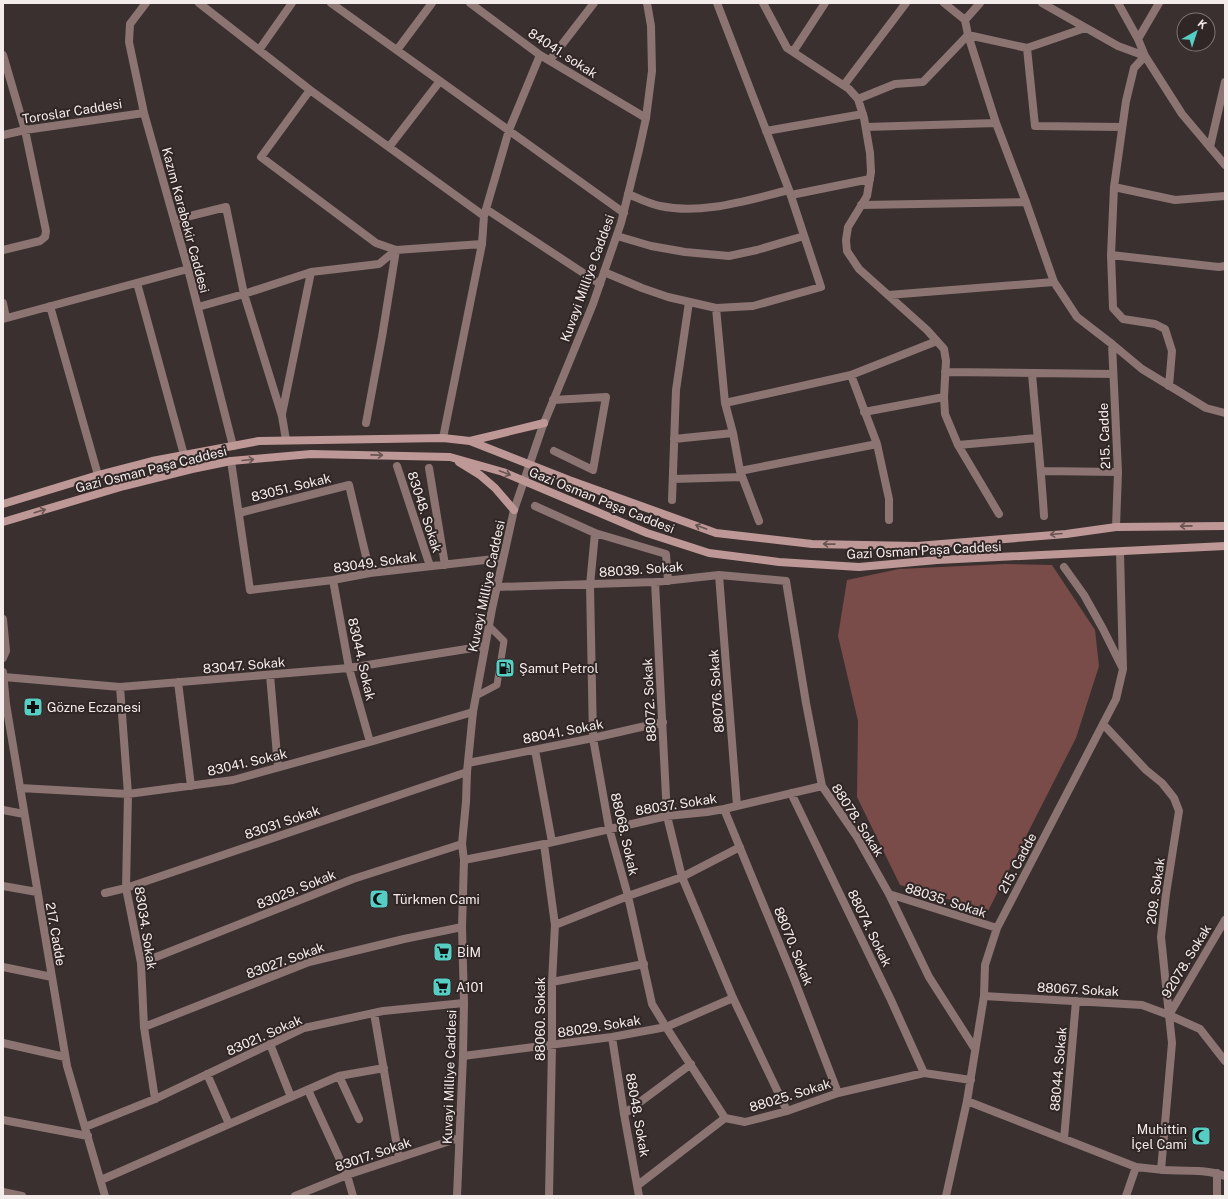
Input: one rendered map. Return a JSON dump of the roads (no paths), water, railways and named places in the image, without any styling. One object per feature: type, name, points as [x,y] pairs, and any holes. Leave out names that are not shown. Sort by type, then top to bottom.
[{"type":"main road","points":[[470,441],[544,424]]},
{"type":"main road","name":"Gazi Osman Paşa Caddesi","points":[[3,504],[152,461],[259,441],[443,438],[470,441],[569,480],[716,533],[812,544],[917,546],[1066,534],[1116,527],[1225,526]]},
{"type":"main road","name":"Gazi Osman Paşa Caddesi","points":[[3,522],[124,486],[192,469],[231,461],[312,454],[450,457],[503,472],[647,533],[695,549],[709,553],[779,562],[859,567],[937,560],[1225,546]]},
{"type":"main road","points":[[450,457],[480,475],[495,488],[514,510]]},
{"type":"street","name":"Kazım Karabekir Caddesi","points":[[146,3],[130,24],[129,42],[144,113],[188,269],[233,446]]},
{"type":"street","points":[[199,3],[310,90],[389,147],[485,213],[600,284]]},
{"type":"street","points":[[259,50],[292,3]]},
{"type":"street","points":[[331,3],[624,213]]},
{"type":"street","points":[[397,50],[432,3]]},
{"type":"street","name":"84041. sokak","points":[[470,3],[540,55],[646,118]]},
{"type":"street","points":[[550,60],[594,3]]},
{"type":"street","name":"Kuvayi Milliye Caddesi","points":[[456,1196],[464,1003],[462,927],[464,860],[462,844],[473,712],[489,626],[514,510],[553,400],[593,304],[624,213],[646,118],[652,70],[651,26],[647,3]]},
{"type":"street","points":[[604,272],[668,297],[716,308],[753,306],[821,287],[790,192],[717,3]]},
{"type":"street","points":[[763,3],[787,48],[844,85],[858,99],[866,127],[870,153],[870,179],[867,196],[848,227],[846,240],[847,251],[859,269],[927,330],[944,349],[946,362],[944,397],[945,414],[958,445],[1000,514]]},
{"type":"street","points":[[793,52],[825,3]]},
{"type":"street","points":[[844,85],[906,3]]},
{"type":"street","points":[[944,3],[965,20],[968,35],[996,123],[1054,282],[1077,318],[1142,369],[1206,408],[1225,413]]},
{"type":"street","points":[[965,20],[980,3]]},
{"type":"street","points":[[1042,3],[1118,46],[1145,56]]},
{"type":"street","points":[[1118,3],[1138,39],[1145,56],[1182,114],[1225,165]]},
{"type":"street","points":[[1138,39],[1159,3]]},
{"type":"street","points":[[968,35],[1027,48],[1085,28]]},
{"type":"street","points":[[858,99],[895,84],[923,82],[968,35]]},
{"type":"street","points":[[1027,48],[1035,126],[1122,127]]},
{"type":"street","points":[[3,55],[25,130],[46,231],[45,237],[40,241],[3,250]]},
{"type":"street","points":[[443,438],[482,244],[485,213],[509,130],[540,55]]},
{"type":"street","points":[[1145,56],[1134,68],[1126,101],[1114,187],[1111,255],[1113,308],[1122,319],[1155,324],[1165,329],[1172,351],[1169,386]]},
{"type":"street","points":[[389,147],[440,81]]},
{"type":"street","points":[[1210,147],[1225,82]]},
{"type":"street","points":[[310,90],[262,157],[376,243],[396,250],[482,244]]},
{"type":"street","name":"Toroslar Caddesi","points":[[3,135],[25,130],[144,113]]},
{"type":"street","points":[[766,131],[863,114]]},
{"type":"street","points":[[866,127],[996,123]]},
{"type":"street","points":[[628,194],[659,206],[690,209],[725,206],[790,192],[870,179]]},
{"type":"street","points":[[1114,187],[1175,200],[1225,196]]},
{"type":"street","points":[[861,205],[1026,202]]},
{"type":"street","points":[[174,220],[226,207],[244,294],[282,416],[286,440]]},
{"type":"street","points":[[617,236],[651,246],[685,252],[729,256],[757,250],[804,236]]},
{"type":"street","points":[[198,307],[311,272],[379,264],[396,250]]},
{"type":"street","points":[[366,423],[396,250]]},
{"type":"street","points":[[1111,255],[1219,267],[1225,266]]},
{"type":"street","points":[[3,303],[5,318],[188,269]]},
{"type":"street","points":[[282,416],[311,272]]},
{"type":"street","points":[[888,295],[1054,282]]},
{"type":"street","points":[[137,283],[184,455]]},
{"type":"street","points":[[672,500],[676,390],[689,302]]},
{"type":"street","points":[[50,306],[98,476]]},
{"type":"street","points":[[716,308],[725,403],[733,433],[741,474],[759,521]]},
{"type":"street","points":[[725,403],[852,376],[937,341]]},
{"type":"street","name":"215. Cadde","points":[[1112,344],[1118,472],[1116,527]]},
{"type":"street","points":[[945,372],[1113,374]]},
{"type":"street","points":[[1032,374],[1044,516]]},
{"type":"street","points":[[852,376],[877,444],[889,499],[889,520]]},
{"type":"street","points":[[553,400],[606,397],[593,470],[554,451]]},
{"type":"street","points":[[864,412],[944,397]]},
{"type":"street","points":[[674,439],[733,433]]},
{"type":"street","points":[[958,445],[1037,438]]},
{"type":"street","points":[[673,479],[741,474],[877,444]]},
{"type":"street","points":[[231,461],[239,513]]},
{"type":"street","name":"83048. Sokak","points":[[397,466],[430,566]]},
{"type":"street","points":[[429,468],[445,565]]},
{"type":"street","points":[[1041,471],[1118,472]]},
{"type":"street","name":"83051. Sokak","points":[[239,513],[348,485],[370,573]]},
{"type":"street","points":[[535,506],[595,533],[666,554],[668,581]]},
{"type":"street","name":"83049. Sokak","points":[[239,513],[250,590],[332,580],[370,573],[503,558]]},
{"type":"street","name":"88068. Sokak","points":[[595,533],[590,585],[594,738],[609,828],[628,896],[652,1004],[725,1118]]},
{"type":"street","name":"215. Cadde","points":[[946,1196],[971,1080],[984,996],[985,965],[996,928],[1116,699],[1123,669],[1120,552]]},
{"type":"street","points":[[1064,567],[1088,602],[1123,669]]},
{"type":"street","name":"88039. Sokak","points":[[497,587],[655,582],[719,575],[786,581]]},
{"type":"street","name":"88076. Sokak","points":[[719,575],[736,806]]},
{"type":"street","name":"83044. Sokak","points":[[332,580],[350,668],[370,742]]},
{"type":"street","name":"88078. Sokak","points":[[786,581],[806,703],[822,786],[857,837],[889,894],[929,977],[975,1049]]},
{"type":"street","name":"88072. Sokak","points":[[655,582],[667,816]]},
{"type":"street","points":[[3,619],[6,651],[3,658]]},
{"type":"street","name":"83047. Sokak","points":[[4,677],[120,687],[350,668],[485,646]]},
{"type":"street","name":"217. Cadde","points":[[3,672],[6,704],[65,1057],[105,1196]]},
{"type":"street","points":[[270,674],[278,767]]},
{"type":"street","points":[[178,682],[191,786]]},
{"type":"street","name":"83034. Sokak","points":[[120,687],[128,794],[126,888],[140,963],[144,1027],[155,1099]]},
{"type":"street","name":"83041. Sokak","points":[[20,788],[128,794],[233,780],[473,712]]},
{"type":"street","name":"88041. Sokak","points":[[468,763],[594,738],[663,722]]},
{"type":"street","name":"209. Sokak","points":[[1104,724],[1146,770],[1162,783],[1174,798],[1179,811],[1161,937],[1172,1043],[1161,1170]]},
{"type":"street","points":[[3,738],[12,740]]},
{"type":"street","name":"88060. Sokak","points":[[535,750],[548,843],[555,925],[552,982],[549,1196]]},
{"type":"street","name":"83031 Sokak","points":[[105,893],[126,888],[467,772]]},
{"type":"street","name":"88037. Sokak","points":[[464,860],[667,816],[724,809],[822,786]]},
{"type":"street","name":"88074. Sokak","points":[[792,793],[891,1000],[924,1074]]},
{"type":"street","name":"88070. Sokak","points":[[724,809],[794,979],[838,1093]]},
{"type":"street","points":[[3,810],[24,814]]},
{"type":"street","points":[[667,816],[682,877],[733,998],[787,1111]]},
{"type":"street","name":"83029. Sokak","points":[[140,963],[353,879],[462,844]]},
{"type":"street","points":[[555,925],[628,896],[682,877],[740,847]]},
{"type":"street","points":[[3,886],[37,892]]},
{"type":"street","name":"88035. Sokak","points":[[889,894],[996,928]]},
{"type":"street","name":"92078. Sokak","points":[[1168,1015],[1225,920]]},
{"type":"street","name":"83027. Sokak","points":[[144,1027],[309,962],[404,938],[462,927]]},
{"type":"street","points":[[552,982],[644,964]]},
{"type":"street","points":[[3,967],[52,977]]},
{"type":"street","name":"88067. Sokak","points":[[984,996],[1142,1005],[1168,1015]]},
{"type":"street","name":"88029. Sokak","points":[[463,1056],[552,1046],[666,1027],[733,998]]},
{"type":"street","name":"88044. Sokak","points":[[1064,1139],[1076,1001]]},
{"type":"street","name":"83021. Sokak","points":[[85,1127],[155,1099],[304,1028],[383,1011],[464,1003]]},
{"type":"street","points":[[374,1013],[399,1158]]},
{"type":"street","points":[[1168,1015],[1200,1029],[1225,1061]]},
{"type":"street","name":"88048. Sokak","points":[[612,1037],[639,1196]]},
{"type":"street","points":[[3,1043],[65,1057]]},
{"type":"street","points":[[270,1044],[291,1097]]},
{"type":"street","points":[[624,1114],[691,1064]]},
{"type":"street","points":[[101,1180],[339,1076],[384,1068]]},
{"type":"street","points":[[207,1074],[229,1124]]},
{"type":"street","name":"88025. Sokak","points":[[725,1118],[745,1122],[787,1111],[838,1093],[924,1074],[971,1080]]},
{"type":"street","points":[[339,1076],[359,1119]]},
{"type":"street","points":[[308,1090],[346,1175],[353,1196]]},
{"type":"street","points":[[967,1101],[1136,1167],[1161,1170],[1201,1171],[1221,1175],[1217,1196]]},
{"type":"street","points":[[638,1185],[725,1118]]},
{"type":"street","points":[[3,1120],[88,1136]]},
{"type":"street","name":"83017. Sokak","points":[[295,1196],[346,1175],[459,1138]]},
{"type":"street","points":[[1126,1196],[1136,1167]]},
{"type":"street","points":[[3,1192],[22,1196]]},
{"type":"lane","points":[[476,696],[497,685],[504,641],[489,626]]},
{"type":"place","name":"Şamut Petrol","points":[[505,668]]},
{"type":"place","name":"Gözne Eczanesi","points":[[33,707]]},
{"type":"place","name":"Türkmen Cami","points":[[379,899]]},
{"type":"place","name":"BİM","points":[[443,952]]},
{"type":"place","name":"A101","points":[[442,987]]},
{"type":"place","name":"Muhittin İçel Cami","points":[[1201,1136]]}]
